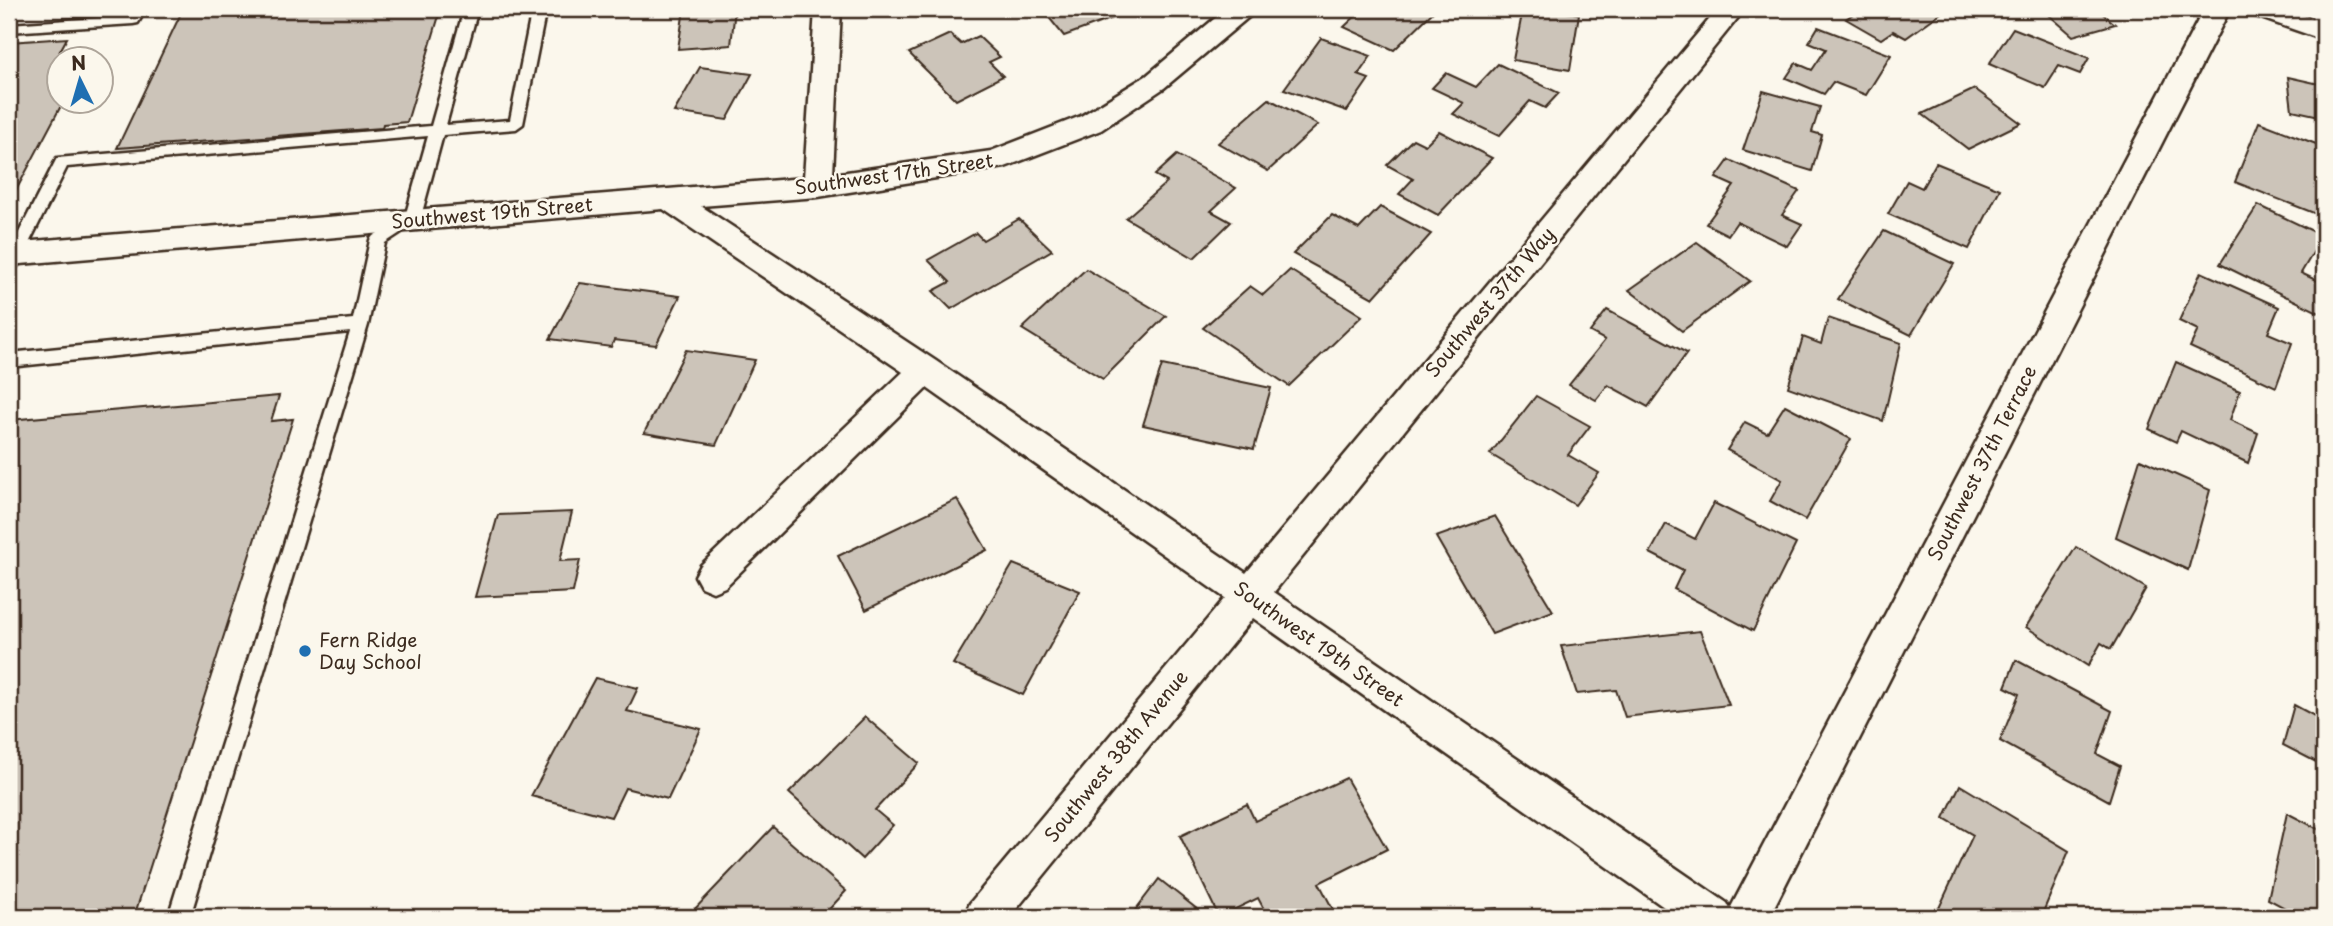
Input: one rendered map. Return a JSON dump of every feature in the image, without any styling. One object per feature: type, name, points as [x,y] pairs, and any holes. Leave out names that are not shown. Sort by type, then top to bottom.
[{"type":"street","points":[[818,187],[828,9]]},
{"type":"street","name":"Southwest 17th Street","points":[[668,198],[818,187],[995,160],[1091,123],[1155,82],[1242,9]]},
{"type":"street","name":"Southwest 37th Way","points":[[1248,595],[1732,9]]},
{"type":"street","name":"Southwest 37th Terrace","points":[[1747,917],[2217,9]]},
{"type":"street","points":[[2261,9],[2324,32]]},
{"type":"street","name":"Southwest 19th Street","points":[[11,258],[668,198],[925,370],[1713,917]]},
{"type":"street","points":[[713,576],[925,370]]},
{"type":"street","name":"Southwest 38th Avenue","points":[[984,917],[1248,595]]},
{"type":"lane","points":[[9,28],[133,20],[139,9]]},
{"type":"lane","points":[[179,917],[360,325],[378,240],[412,220],[471,9]]},
{"type":"lane","points":[[11,258],[62,162],[435,133],[516,124],[539,9]]},
{"type":"lane","points":[[9,360],[360,325]]},
{"type":"building","points":[[183,9],[441,9],[407,122],[383,124],[382,128],[117,148]]},
{"type":"building","points":[[684,9],[735,9],[731,45],[678,49]]},
{"type":"building","points":[[1042,9],[1120,9],[1124,14],[1064,36]]},
{"type":"building","points":[[1363,9],[1436,9],[1394,50],[1344,27]]},
{"type":"building","points":[[1523,9],[1547,9],[1579,14],[1570,70],[1513,60]]},
{"type":"building","points":[[1860,9],[1945,10],[1906,38],[1893,31],[1881,39],[1846,19]]},
{"type":"building","points":[[2042,9],[2097,9],[2115,24],[2073,36]]},
{"type":"building","points":[[1818,27],[1891,55],[1866,95],[1833,82],[1824,94],[1786,78],[1796,63],[1812,70],[1826,49],[1809,42]]},
{"type":"building","points":[[2013,28],[2089,58],[2080,74],[2059,66],[2045,88],[1989,64]]},
{"type":"building","points":[[950,34],[961,44],[978,36],[1000,57],[989,62],[1003,76],[956,100],[909,53]]},
{"type":"building","points":[[67,38],[63,46],[46,46],[46,116],[56,116],[12,198],[9,199],[9,42]]},
{"type":"building","points":[[1321,38],[1371,56],[1358,75],[1369,79],[1347,111],[1284,89]]},
{"type":"building","points":[[1498,64],[1559,93],[1545,108],[1530,101],[1499,136],[1453,114],[1464,103],[1432,88],[1446,73],[1476,87]]},
{"type":"building","points":[[700,67],[752,74],[727,120],[674,112]]},
{"type":"building","points":[[2288,77],[2324,85],[2324,117],[2292,110]]},
{"type":"building","points":[[1975,89],[2021,123],[1968,149],[1922,114]]},
{"type":"building","points":[[1763,91],[1820,107],[1812,132],[1822,135],[1812,171],[1743,150]]},
{"type":"building","points":[[1269,99],[1318,125],[1268,171],[1218,143]]},
{"type":"building","points":[[2259,122],[2324,147],[2324,217],[2235,182]]},
{"type":"building","points":[[1439,131],[1492,158],[1438,215],[1399,194],[1413,179],[1387,165],[1413,139],[1425,145]]},
{"type":"building","points":[[1177,155],[1236,188],[1211,211],[1231,222],[1194,258],[1126,218],[1167,182],[1155,175]]},
{"type":"building","points":[[1729,160],[1799,191],[1782,215],[1802,224],[1787,246],[1737,222],[1728,235],[1706,224],[1734,186],[1716,178]]},
{"type":"building","points":[[1936,163],[2000,189],[1969,249],[1888,214],[1907,181],[1922,188]]},
{"type":"building","points":[[2258,205],[2323,236],[2301,273],[2324,284],[2324,315],[2220,264]]},
{"type":"building","points":[[1380,207],[1431,234],[1373,298],[1293,254],[1332,215],[1359,229]]},
{"type":"building","points":[[1019,219],[1052,250],[951,309],[933,291],[950,282],[928,260],[976,233],[983,240]]},
{"type":"building","points":[[1884,231],[1954,264],[1911,335],[1838,299]]},
{"type":"building","points":[[1697,242],[1750,281],[1682,331],[1629,290]]},
{"type":"building","points":[[1086,269],[1166,316],[1103,379],[1022,329]]},
{"type":"building","points":[[1290,270],[1362,316],[1289,386],[1203,328],[1250,286],[1263,295]]},
{"type":"building","points":[[2201,272],[2279,307],[2268,333],[2292,343],[2276,387],[2190,347],[2198,330],[2179,321]]},
{"type":"building","points":[[580,283],[680,296],[656,345],[614,340],[611,347],[550,339]]},
{"type":"building","points":[[1607,310],[1687,353],[1648,407],[1608,385],[1596,400],[1569,385],[1605,340],[1590,332]]},
{"type":"building","points":[[1828,318],[1901,343],[1883,421],[1788,387],[1803,337],[1821,344]]},
{"type":"building","points":[[686,350],[755,360],[716,445],[644,433]]},
{"type":"building","points":[[2176,362],[2240,391],[2230,420],[2258,433],[2248,463],[2181,431],[2176,442],[2149,429]]},
{"type":"building","points":[[1162,365],[1271,388],[1254,449],[1143,425]]},
{"type":"building","points":[[279,396],[271,421],[293,419],[134,917],[9,917],[9,420]]},
{"type":"building","points":[[1536,396],[1590,426],[1568,455],[1599,473],[1575,505],[1490,454]]},
{"type":"building","points":[[1785,405],[1851,439],[1805,520],[1770,501],[1782,480],[1727,450],[1745,422],[1767,433]]},
{"type":"building","points":[[2140,459],[2210,490],[2188,570],[2116,537]]},
{"type":"building","points":[[957,499],[987,550],[866,610],[838,556]]},
{"type":"building","points":[[1714,503],[1796,544],[1753,631],[1674,589],[1683,570],[1650,553],[1666,524],[1695,539]]},
{"type":"building","points":[[572,512],[560,561],[580,560],[573,592],[475,597],[498,515]]},
{"type":"building","points":[[1495,516],[1553,611],[1492,634],[1436,537]]},
{"type":"building","points":[[2076,547],[2146,588],[2111,649],[2101,643],[2088,666],[2026,627]]},
{"type":"building","points":[[1013,564],[1080,591],[1023,695],[953,664]]},
{"type":"building","points":[[1700,631],[1729,705],[1625,717],[1616,690],[1577,694],[1561,646]]},
{"type":"building","points":[[2016,660],[2112,711],[2097,754],[2120,766],[2109,801],[2000,741],[2019,694],[2005,687]]},
{"type":"building","points":[[595,678],[638,688],[627,711],[701,729],[668,799],[625,788],[611,817],[531,796]]},
{"type":"building","points":[[2294,705],[2324,721],[2324,766],[2283,745]]},
{"type":"building","points":[[865,717],[919,763],[875,810],[893,825],[862,859],[789,793]]},
{"type":"building","points":[[1346,778],[1387,849],[1319,883],[1337,917],[1268,917],[1258,898],[1219,917],[1180,836],[1247,804],[1255,821]]},
{"type":"building","points":[[1960,785],[2069,851],[2041,917],[1954,917],[1939,908],[1973,835],[1944,818]]},
{"type":"building","points":[[2287,813],[2324,832],[2324,917],[2302,917],[2268,899]]},
{"type":"building","points":[[773,827],[846,891],[822,917],[695,917],[691,913]]},
{"type":"building","points":[[1159,879],[1207,917],[1130,917]]},
{"type":"building","points":[[1497,908],[1499,917],[1408,917],[1408,914]]},
{"type":"place","name":"Fern Ridge Day School","points":[[305,651]]}]
